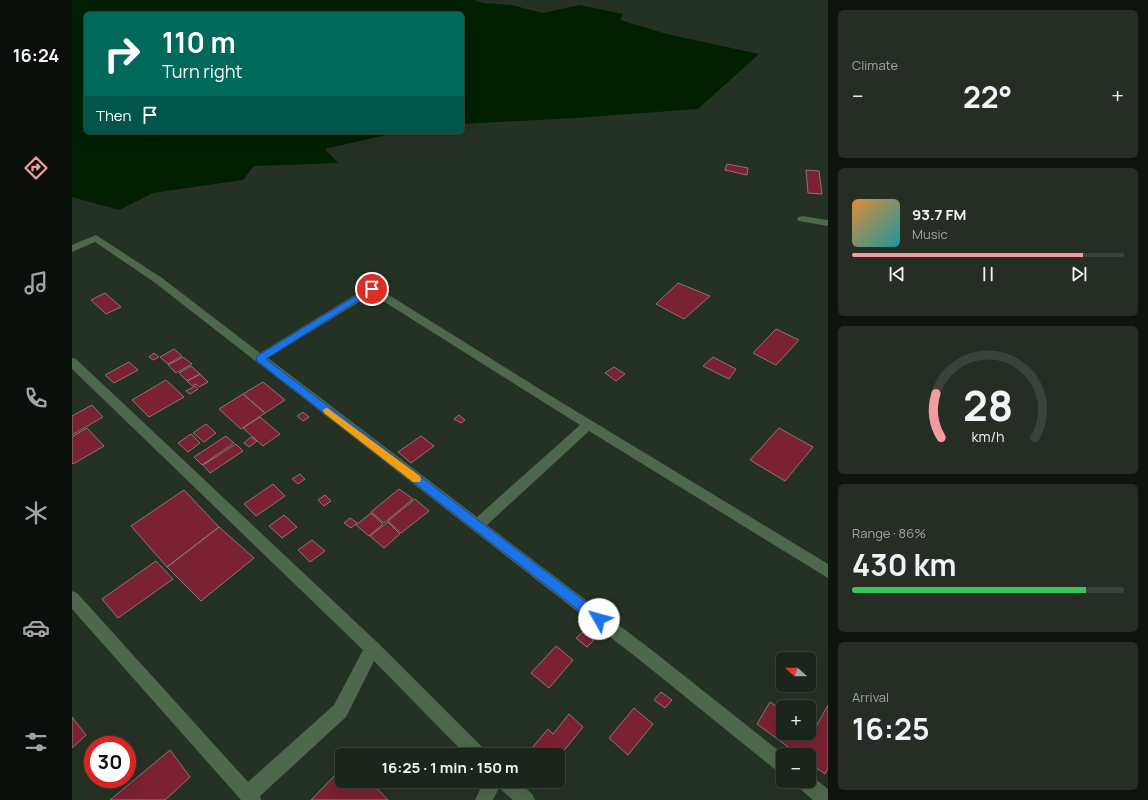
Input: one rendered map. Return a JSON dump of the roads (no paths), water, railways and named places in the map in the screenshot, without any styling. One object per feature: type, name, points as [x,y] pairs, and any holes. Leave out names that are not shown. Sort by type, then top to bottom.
[{"type":"street","points":[[802,219],[828,223]]},
{"type":"street","points":[[72,249],[96,238],[158,280],[647,656],[776,759]]},
{"type":"street","points":[[260,358],[372,289],[486,363],[589,424],[828,572]]},
{"type":"street","points":[[72,362],[372,648],[471,748]]},
{"type":"street","points":[[477,526],[589,424]]},
{"type":"street","points":[[72,598],[251,797],[340,711],[372,648]]},
{"type":"street","points":[[484,800],[489,788]]},
{"type":"street","points":[[513,788],[526,800]]},
{"type":"street","points":[[812,788],[827,800]]}]
